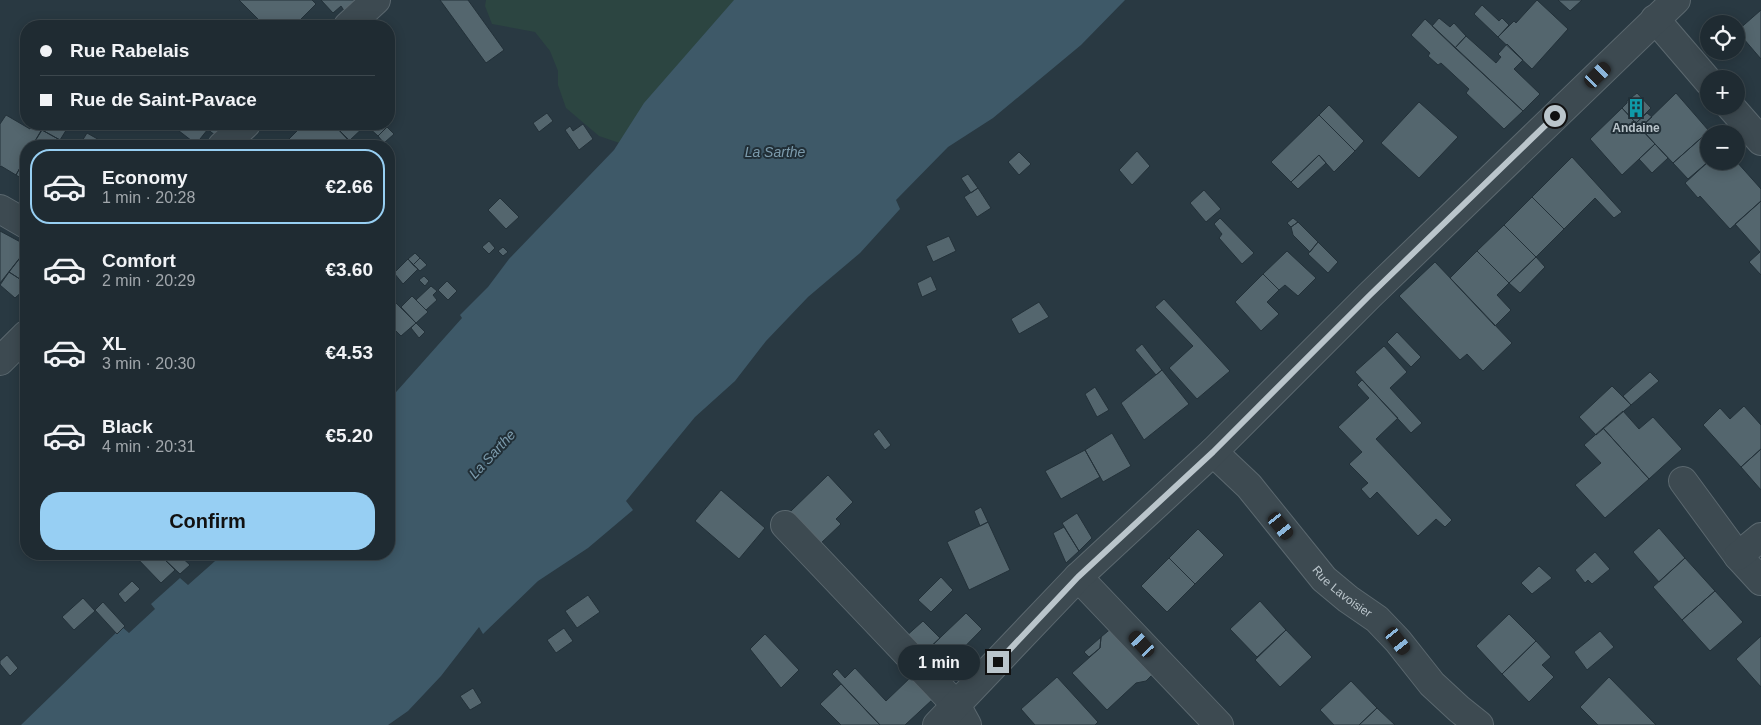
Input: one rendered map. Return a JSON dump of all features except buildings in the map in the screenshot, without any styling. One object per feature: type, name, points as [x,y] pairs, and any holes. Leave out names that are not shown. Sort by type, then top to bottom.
[{"type":"street","points":[[354,20],[376,0]]},
{"type":"street","points":[[937,725],[962,715],[1078,577],[1213,452],[1370,295],[1676,0]]},
{"type":"street","points":[[1655,20],[1700,72]]},
{"type":"street","points":[[1738,115],[1761,141]]},
{"type":"street","points":[[229,140],[239,130]]},
{"type":"street","points":[[0,209],[20,221]]},
{"type":"street","points":[[0,361],[20,341]]},
{"type":"street","name":"Rue Lavoisier","points":[[1213,452],[1249,486],[1324,579],[1348,599],[1377,619],[1398,641],[1432,684],[1479,725]]},
{"type":"street","points":[[1683,481],[1738,556],[1761,581]]},
{"type":"street","points":[[785,524],[962,715]]},
{"type":"street","points":[[1738,556],[1761,537]]},
{"type":"street","points":[[1078,577],[1219,725]]},
{"type":"green space","points":[[486,0],[834,0],[646,152],[599,136],[566,108],[558,85],[558,71],[550,51],[535,32],[492,24],[485,6]]},
{"type":"water","name":"La Sarthe","points":[[734,0],[1125,0],[1081,45],[993,118],[948,147],[896,200],[900,209],[860,253],[808,297],[766,341],[735,381],[695,417],[626,501],[633,510],[588,548],[538,581],[483,634],[479,627],[441,676],[408,711],[388,725],[21,725],[122,627],[129,633],[155,609],[151,604],[180,578],[188,585],[216,560],[395,560],[395,393],[462,318],[460,315],[488,287],[509,259],[614,150],[644,103]]},
{"type":"place","name":"Andaine","points":[[1636,108]]},
{"type":"route","points":[[998,662],[1078,577],[1213,452],[1370,295],[1555,116]]}]
